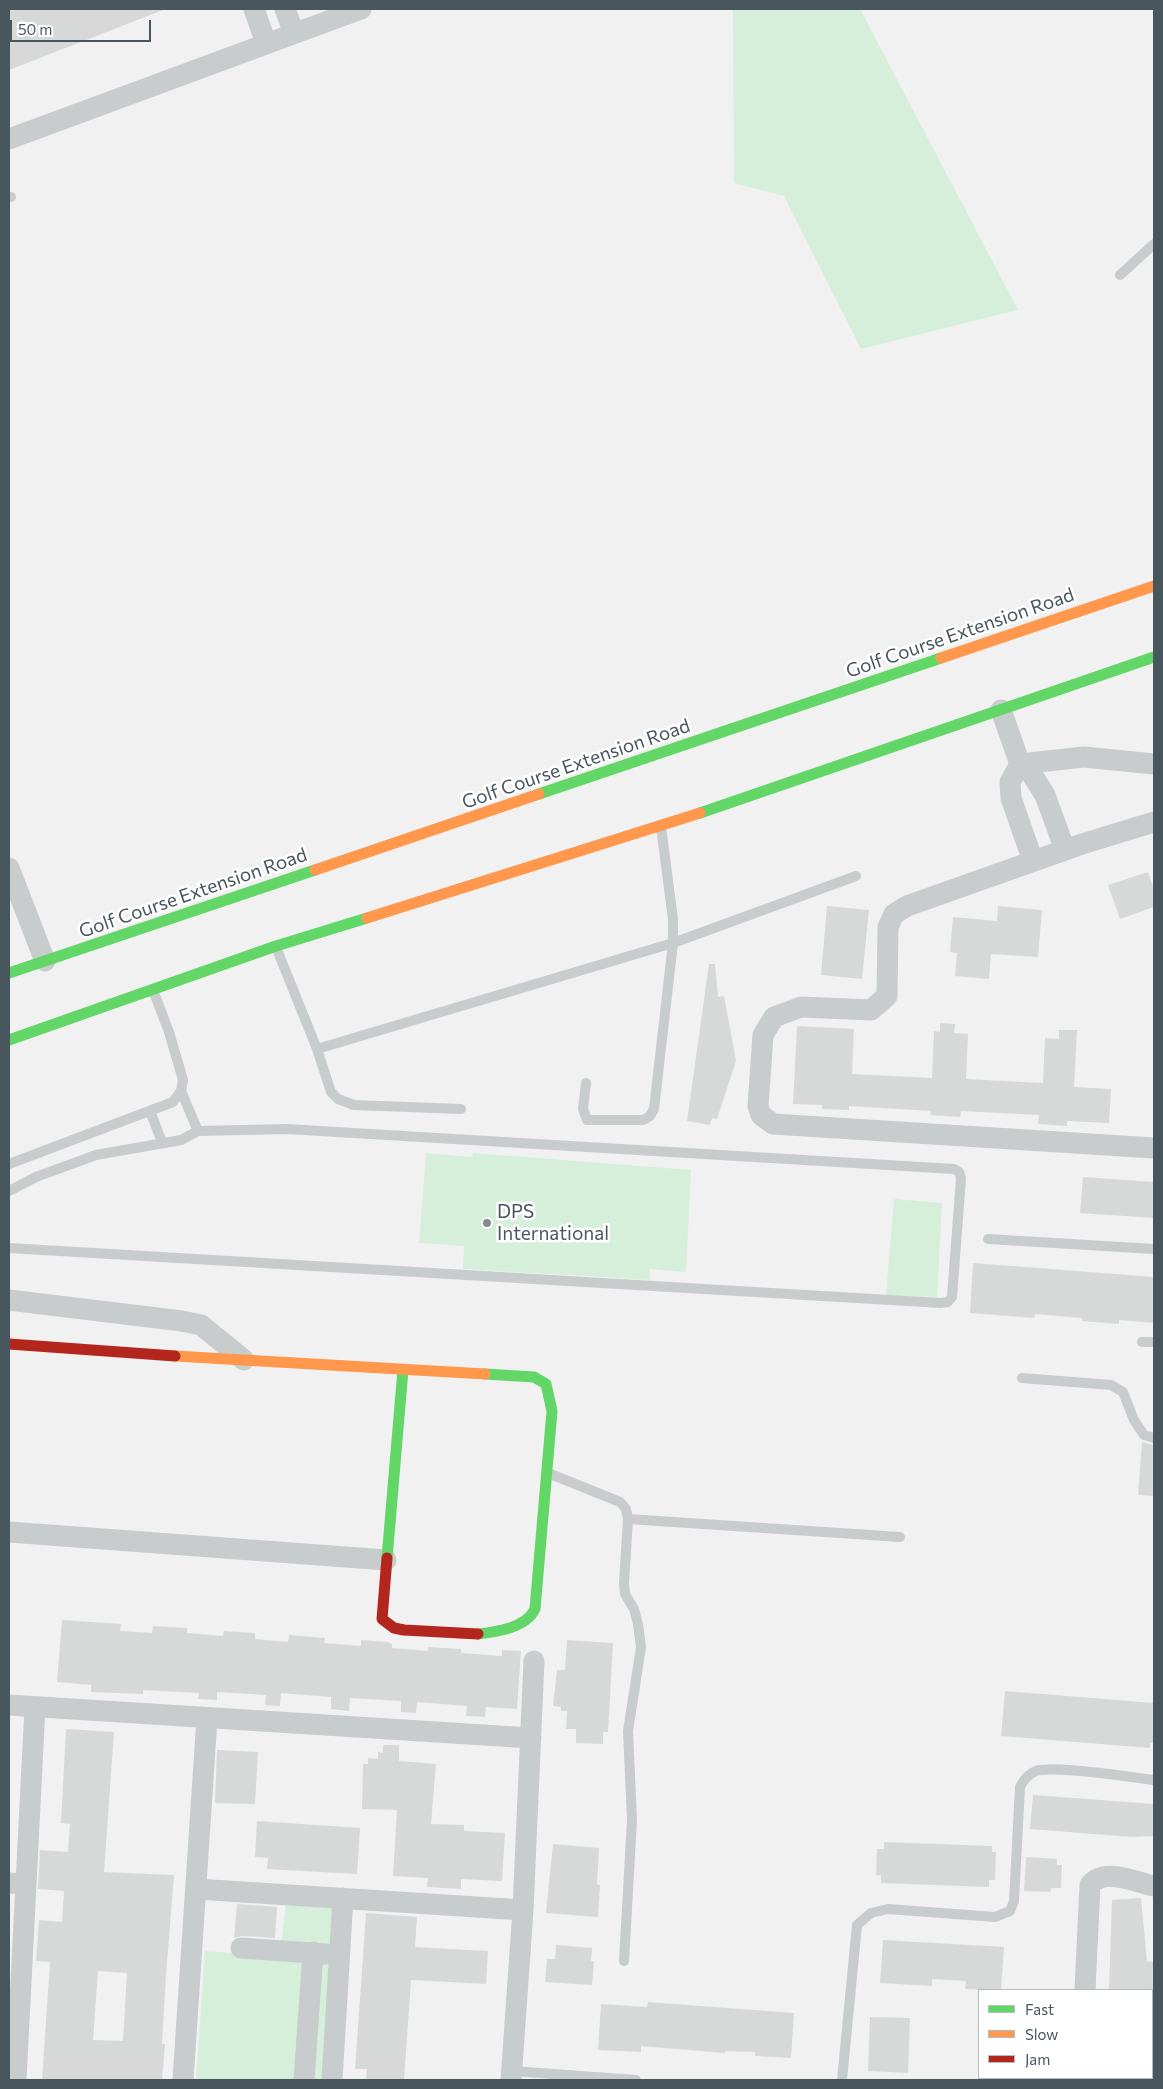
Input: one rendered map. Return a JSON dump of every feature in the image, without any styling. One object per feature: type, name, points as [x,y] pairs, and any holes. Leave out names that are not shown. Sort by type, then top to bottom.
[{"type":"main road","name":"Golf Course Extension Road","points":[[9,973],[1154,586]]},
{"type":"main road","points":[[9,1040],[276,946],[661,826],[1154,657]]},
{"type":"main road","points":[[9,1344],[534,1377],[546,1384],[552,1411],[537,1602],[533,1614],[526,1620],[488,1634],[404,1630],[394,1628],[382,1619],[403,1370]]},
{"type":"street","points":[[254,9],[266,43]]},
{"type":"street","points":[[285,9],[294,33]]},
{"type":"street","points":[[9,139],[361,9]]},
{"type":"street","points":[[1001,710],[1020,764],[1031,773],[1045,794],[1074,847]]},
{"type":"street","points":[[1020,764],[1084,757],[1154,764]]},
{"type":"street","points":[[1020,764],[1010,782],[1011,798],[1033,861]]},
{"type":"street","points":[[1154,822],[1033,861],[907,906],[894,914],[888,926],[887,996],[871,1010],[857,1011],[801,1007],[774,1018],[762,1035],[758,1106],[761,1115],[774,1124],[1154,1148]]},
{"type":"street","points":[[9,868],[45,961]]},
{"type":"street","points":[[9,1300],[182,1320],[201,1325],[244,1360]]},
{"type":"street","points":[[9,1532],[386,1560]]},
{"type":"street","points":[[511,2076],[523,1910],[534,1661]]},
{"type":"street","points":[[9,1705],[531,1738]]},
{"type":"street","points":[[16,2080],[14,2029],[18,1884],[35,1707]]},
{"type":"street","points":[[182,2080],[207,1718]]},
{"type":"street","points":[[1085,1989],[1090,1885],[1096,1878],[1105,1874],[1154,1886]]},
{"type":"street","points":[[196,1888],[523,1910]]},
{"type":"street","points":[[332,2080],[343,1898]]},
{"type":"street","points":[[241,1948],[313,1952],[339,1956]]},
{"type":"street","points":[[304,2080],[313,1952]]},
{"type":"lane","points":[[1120,275],[1154,244]]},
{"type":"lane","points":[[586,1083],[583,1109],[587,1120],[644,1120],[654,1110],[673,943],[673,919],[661,826]]},
{"type":"lane","points":[[317,1049],[673,943],[856,876]]},
{"type":"lane","points":[[276,946],[317,1049],[331,1092],[338,1099],[354,1105],[461,1109]]},
{"type":"lane","points":[[153,989],[169,1032],[182,1080],[181,1091],[198,1131]]},
{"type":"lane","points":[[9,1164],[173,1102],[181,1091]]},
{"type":"lane","points":[[150,1111],[162,1142]]},
{"type":"lane","points":[[9,1191],[36,1177],[96,1155],[181,1140],[198,1131],[287,1129],[954,1169],[959,1172],[961,1178],[952,1297],[948,1302],[941,1303],[9,1248]]},
{"type":"lane","points":[[988,1239],[1154,1249]]},
{"type":"lane","points":[[1142,1342],[1154,1342]]},
{"type":"lane","points":[[1022,1378],[1111,1385],[1123,1392],[1134,1420],[1144,1435],[1154,1438]]},
{"type":"lane","points":[[547,1473],[620,1502],[626,1509],[628,1520],[625,1594],[634,1609],[641,1647],[628,1731],[632,1820],[624,1961]]},
{"type":"lane","points":[[628,1520],[900,1537]]},
{"type":"lane","points":[[842,2080],[858,1925],[871,1913],[888,1909],[995,1916],[1010,1911],[1014,1901],[1020,1786],[1026,1776],[1038,1771],[1055,1770],[1154,1780]]},
{"type":"lane","points":[[511,2076],[636,2080]]},
{"type":"green space","points":[[733,9],[860,9],[1018,310],[861,349],[784,196],[734,183]]},
{"type":"green space","points":[[426,1153],[472,1157],[472,1159],[473,1153],[691,1170],[686,1272],[649,1269],[650,1280],[463,1269],[464,1246],[419,1243]]},
{"type":"green space","points":[[894,1199],[942,1203],[937,1297],[886,1295]]},
{"type":"green space","points":[[286,1902],[335,1906],[323,2080],[196,2080],[205,1951],[280,1956]]},
{"type":"building","points":[[9,9],[163,9],[163,10],[9,70]]},
{"type":"building","points":[[1148,872],[1154,889],[1154,907],[1120,919],[1108,885]]},
{"type":"building","points":[[827,906],[869,910],[862,979],[821,975]]},
{"type":"building","points":[[998,906],[1042,910],[1038,957],[991,954],[989,979],[955,976],[957,953],[950,952],[953,917],[997,921]]},
{"type":"building","points":[[709,964],[715,964],[718,997],[724,996],[736,1061],[717,1119],[712,1118],[710,1125],[687,1121]]},
{"type":"building","points":[[940,1023],[955,1024],[954,1033],[968,1034],[966,1079],[1043,1083],[1045,1038],[1059,1039],[1059,1030],[1077,1030],[1074,1087],[1111,1089],[1109,1123],[1067,1121],[1067,1126],[1038,1124],[1039,1115],[961,1111],[960,1117],[930,1115],[931,1111],[849,1106],[849,1110],[822,1109],[822,1105],[793,1104],[797,1026],[854,1029],[852,1074],[932,1078],[934,1031],[940,1032]]},
{"type":"building","points":[[1083,1177],[1154,1182],[1154,1218],[1080,1213]]},
{"type":"building","points":[[973,1263],[1154,1277],[1154,1323],[1119,1320],[1119,1324],[1082,1321],[1082,1318],[1035,1314],[1034,1318],[970,1313]]},
{"type":"building","points":[[1142,1442],[1154,1445],[1154,1496],[1138,1495]]},
{"type":"building","points":[[62,1620],[121,1624],[120,1631],[152,1633],[153,1626],[187,1628],[187,1633],[223,1636],[224,1631],[255,1633],[255,1639],[288,1642],[289,1635],[325,1638],[324,1643],[361,1646],[361,1640],[388,1642],[392,1644],[392,1648],[428,1651],[428,1647],[461,1649],[461,1653],[502,1656],[502,1650],[521,1651],[517,1709],[486,1707],[485,1717],[466,1716],[467,1706],[417,1702],[416,1713],[401,1712],[401,1701],[350,1698],[349,1711],[331,1709],[331,1697],[281,1693],[280,1706],[265,1705],[266,1695],[217,1692],[217,1700],[198,1699],[199,1693],[143,1690],[143,1694],[91,1692],[91,1685],[57,1682]]},
{"type":"building","points":[[567,1640],[613,1643],[608,1732],[603,1732],[603,1744],[576,1743],[576,1729],[566,1729],[567,1711],[561,1711],[561,1707],[553,1706],[557,1670],[565,1670]]},
{"type":"building","points":[[1005,1691],[1154,1703],[1154,1743],[1150,1743],[1150,1748],[1001,1736]]},
{"type":"building","points":[[66,1729],[114,1732],[104,1872],[174,1875],[166,1975],[162,2044],[165,2044],[162,2080],[42,2080],[50,1962],[36,1961],[39,1920],[62,1922],[64,1891],[38,1889],[40,1850],[68,1852],[70,1824],[61,1823]],"holes":[[[98,1971],[127,1973],[123,2041],[93,2040]]]},
{"type":"building","points":[[383,1745],[399,1745],[399,1761],[436,1764],[431,1824],[464,1825],[464,1831],[505,1833],[502,1881],[461,1879],[461,1889],[427,1887],[428,1878],[393,1876],[397,1810],[362,1809],[363,1764],[368,1764],[368,1758],[378,1759],[378,1752],[383,1753]]},
{"type":"building","points":[[217,1750],[258,1752],[255,1804],[215,1803]]},
{"type":"building","points":[[1033,1795],[1154,1804],[1154,1836],[1132,1837],[1030,1829]]},
{"type":"building","points":[[257,1821],[360,1828],[357,1874],[267,1869],[268,1858],[255,1857]]},
{"type":"building","points":[[884,1842],[992,1846],[992,1852],[996,1852],[995,1880],[989,1880],[989,1887],[881,1883],[881,1875],[876,1875],[877,1849],[884,1849]]},
{"type":"building","points":[[553,1844],[599,1848],[597,1884],[600,1885],[598,1917],[546,1913]]},
{"type":"building","points":[[1026,1857],[1057,1859],[1057,1865],[1062,1865],[1061,1888],[1051,1888],[1050,1892],[1024,1891]]},
{"type":"building","points":[[1141,1898],[1147,1961],[1154,1962],[1154,1990],[1109,1989],[1112,1900]]},
{"type":"building","points":[[237,1904],[277,1907],[275,1938],[242,1936],[234,1938]]},
{"type":"building","points":[[366,1913],[417,1917],[415,1947],[488,1951],[486,1984],[411,1980],[404,2080],[366,2080],[367,2069],[355,2069]]},
{"type":"building","points":[[883,1940],[1004,1947],[1001,1989],[965,1989],[966,1981],[932,1979],[932,1986],[880,1983]]},
{"type":"building","points":[[556,1945],[592,1948],[591,1961],[594,1961],[592,1985],[545,1982],[547,1959],[555,1959]]},
{"type":"building","points":[[648,2002],[794,2013],[791,2058],[755,2056],[755,2052],[725,2051],[725,2053],[641,2046],[641,2052],[598,2050],[601,2004],[647,2007]]},
{"type":"building","points":[[870,2017],[910,2018],[908,2073],[868,2071]]},
{"type":"traffic: fast","points":[[700,813],[1154,657]]},
{"type":"traffic: fast","points":[[539,794],[941,658]]},
{"type":"traffic: fast","points":[[9,973],[315,870]]},
{"type":"traffic: fast","points":[[9,1040],[276,946],[367,918]]},
{"type":"traffic: fast","points":[[387,1558],[403,1370]]},
{"type":"traffic: fast","points":[[478,1634],[518,1625],[525,1621],[535,1609],[552,1411],[546,1384],[534,1377],[485,1374]]},
{"type":"traffic: slow","points":[[941,658],[1154,586]]},
{"type":"traffic: slow","points":[[315,870],[539,794]]},
{"type":"traffic: slow","points":[[367,918],[700,813]]},
{"type":"traffic: slow","points":[[175,1356],[485,1374]]},
{"type":"traffic: jam","points":[[9,1344],[175,1356]]},
{"type":"traffic: jam","points":[[387,1558],[382,1619],[394,1628],[404,1630],[478,1634]]},
{"type":"place","name":"DPS International","points":[[487,1223]]}]
